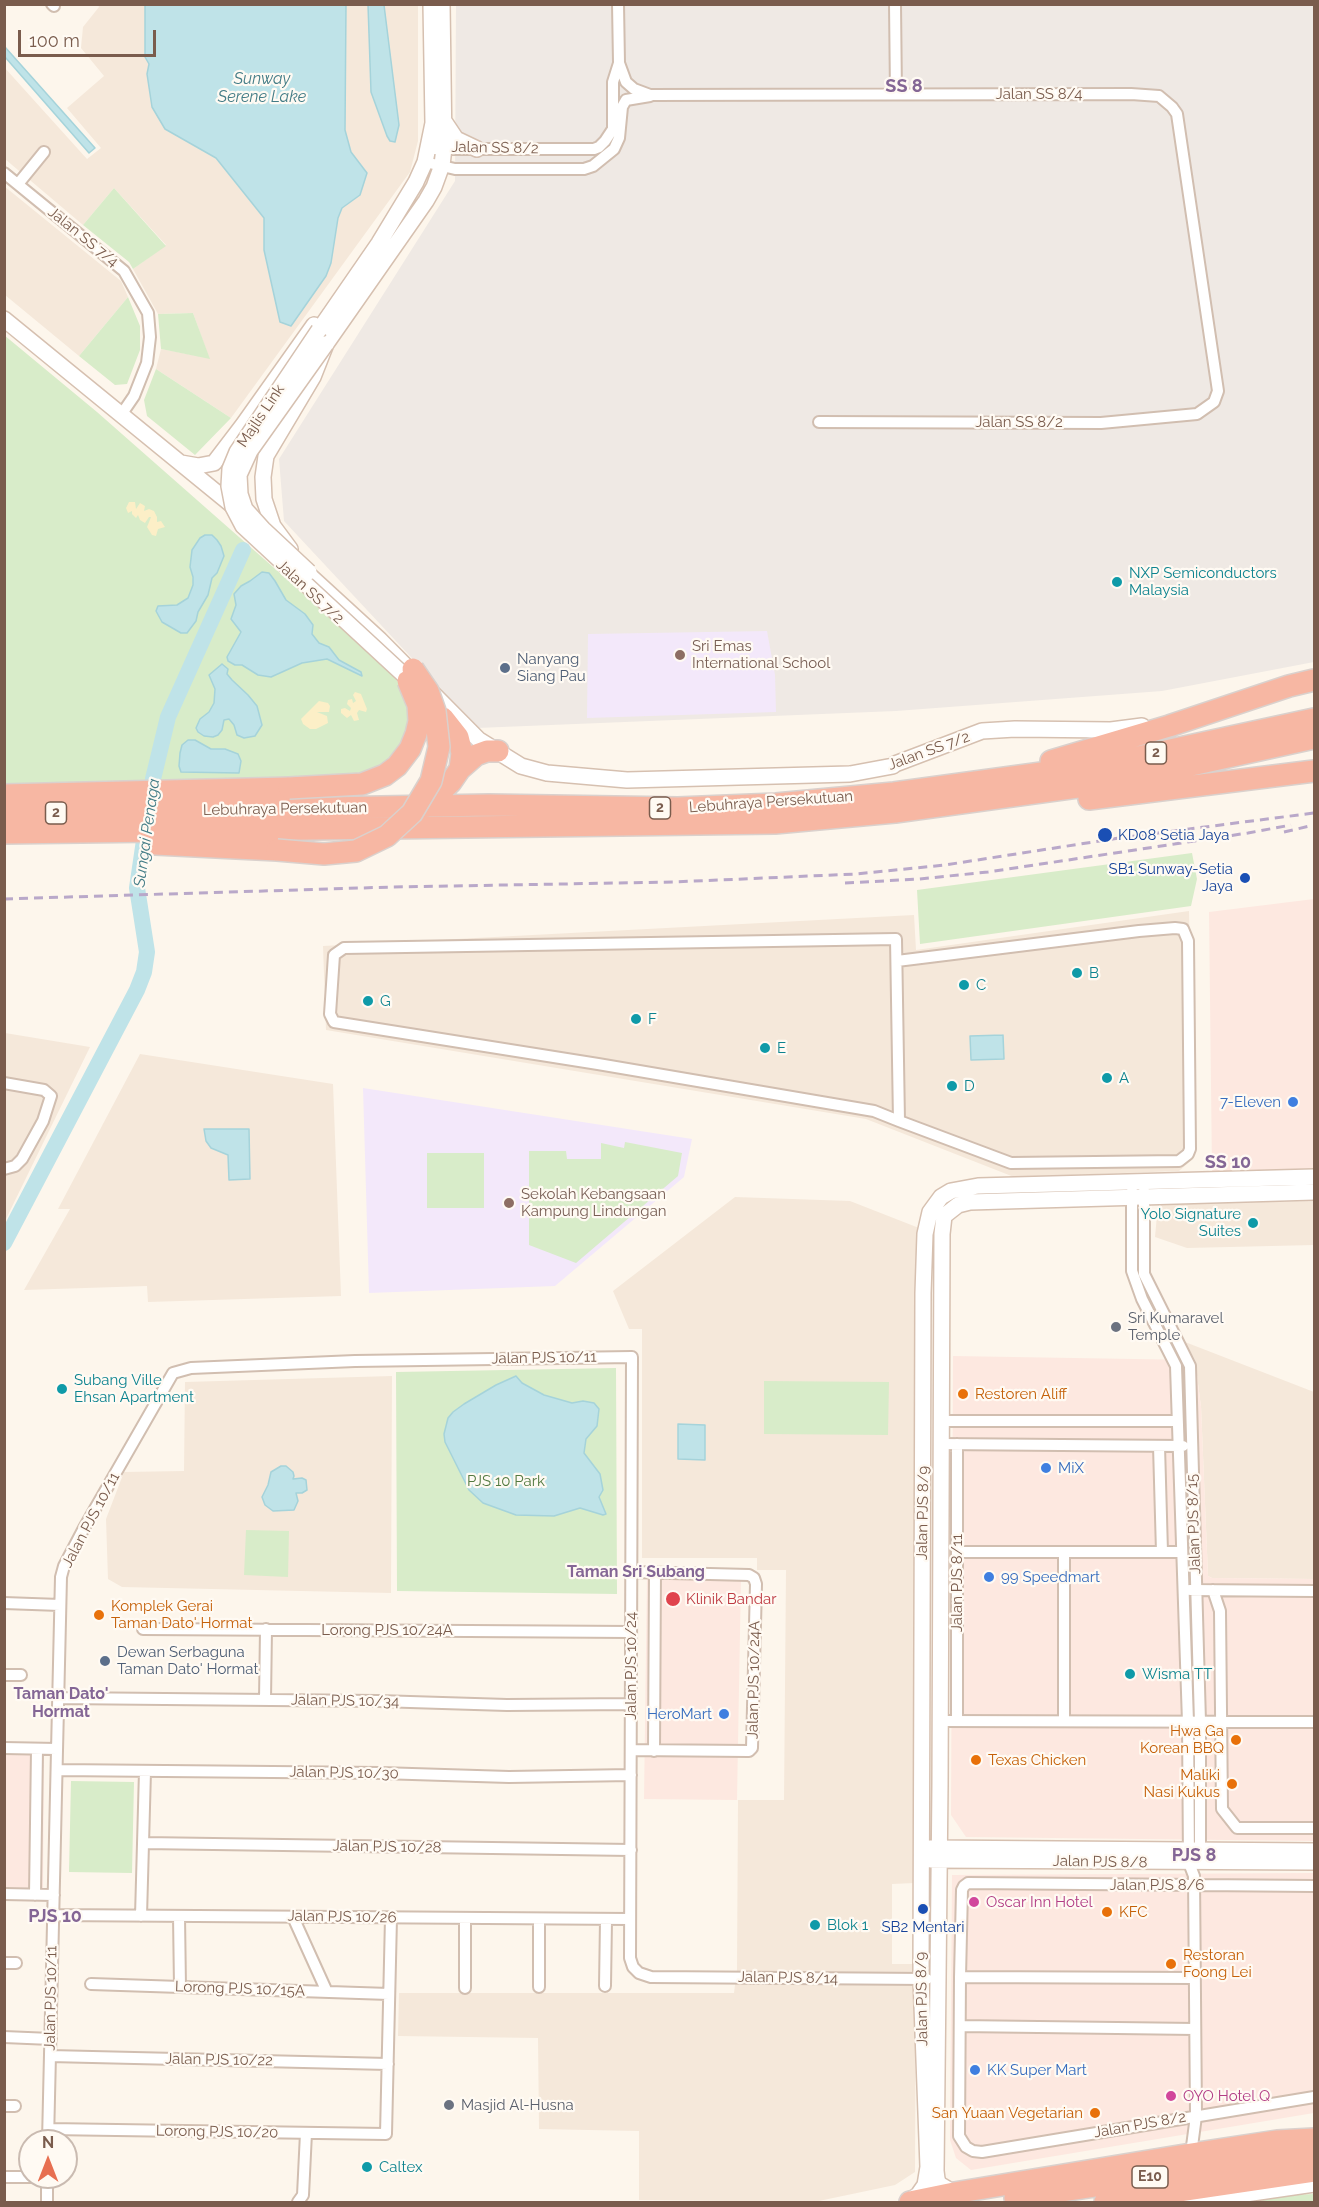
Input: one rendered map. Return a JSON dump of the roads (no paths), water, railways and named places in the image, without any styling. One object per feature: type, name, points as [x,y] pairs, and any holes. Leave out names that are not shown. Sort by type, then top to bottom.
[{"type":"highway","points":[[4,795],[107,802],[369,782],[385,775],[397,766],[410,749],[416,734],[418,705],[409,673]]},
{"type":"highway","points":[[89,832],[105,840],[125,842],[324,854],[356,851],[387,836],[412,813],[425,793],[431,781],[439,747],[435,711],[428,691],[409,673]]},
{"type":"highway","points":[[996,778],[1314,680]]},
{"type":"highway","points":[[444,718],[458,737],[462,753],[460,769]]},
{"type":"highway","name":"Lebuhraya Persekutuan","points":[[4,814],[107,802],[188,810],[489,805],[678,808],[776,804],[894,793],[1101,765],[1314,719]]},
{"type":"highway","name":"Lebuhraya Persekutuan","points":[[4,833],[775,823],[895,812],[1114,782],[1314,738]]},
{"type":"highway","points":[[425,807],[451,782],[471,758],[481,753],[498,751]]},
{"type":"highway","points":[[1017,797],[1063,802],[1164,792],[1314,771]]},
{"type":"highway","points":[[909,2202],[1191,2154],[1277,2141],[1314,2139]]},
{"type":"highway","name":"E10","points":[[985,2202],[1314,2153]]},
{"type":"highway","name":"E10","points":[[1105,2202],[1314,2171]]},
{"type":"street","name":"Jalan SS 8/2","points":[[431,4],[438,122],[444,148],[594,149],[599,147],[613,129],[613,82],[619,63]]},
{"type":"street","name":"Jalan SS 8/2","points":[[438,122],[442,4]]},
{"type":"street","points":[[618,4],[619,63],[626,82],[650,95]]},
{"type":"street","points":[[895,4],[896,94]]},
{"type":"street","name":"Jalan SS 8/4","points":[[650,95],[1131,94],[1159,96],[1177,114],[1218,391],[1214,402]]},
{"type":"street","name":"Jalan SS 8/2","points":[[442,165],[455,170],[584,169],[593,166],[614,149],[619,138],[622,107],[626,100],[650,95]]},
{"type":"street","points":[[438,122],[456,139],[477,149]]},
{"type":"street","name":"Majlis Link","points":[[409,673],[262,529],[245,509],[240,494],[239,475],[250,451],[323,337],[397,213],[426,155],[438,122]]},
{"type":"street","points":[[426,155],[444,148]]},
{"type":"street","name":"Majlis Link","points":[[323,337],[426,201],[442,165],[444,148]]},
{"type":"street","points":[[18,184],[44,152]]},
{"type":"street","points":[[426,155],[442,165]]},
{"type":"street","name":"Jalan SS 7/4","points":[[4,173],[124,271],[148,313],[150,337],[147,363],[134,396],[121,415]]},
{"type":"street","points":[[181,463],[198,466],[214,463],[376,237],[397,213]]},
{"type":"street","name":"Jalan SS 7/2","points":[[4,319],[223,496],[380,640],[479,740],[521,766],[547,773],[627,780],[850,774],[893,766],[982,731],[1111,730],[1153,725],[1201,715]]},
{"type":"street","points":[[243,425],[234,443],[232,466],[243,472],[250,472],[266,456],[313,377],[323,337]]},
{"type":"street","name":"Jalan SS 8/2","points":[[819,422],[1101,423],[1197,414],[1214,402]]},
{"type":"street","points":[[266,456],[263,477],[264,499],[273,526],[307,573]]},
{"type":"street","name":"Jalan SS 7/2","points":[[181,463],[218,505],[444,718]]},
{"type":"street","points":[[897,961],[1139,931],[1183,929],[1188,941],[1188,1154],[1179,1161],[1011,1163],[874,1112],[796,1097],[343,1027],[334,1022],[330,1014],[334,955],[344,948],[896,939],[899,1121]]},
{"type":"street","points":[[4,1083],[44,1090],[51,1096],[43,1120],[22,1159],[10,1167]]},
{"type":"street","points":[[1035,1184],[1036,1164]]},
{"type":"street","points":[[930,1212],[948,1212],[958,1205],[970,1202],[1314,1177]]},
{"type":"street","points":[[930,1212],[941,1197],[962,1187],[1035,1184],[1138,1190],[1314,1192]]},
{"type":"street","name":"Jalan PJS 8/15","points":[[1138,1190],[1132,1271],[1142,1299],[1176,1366],[1195,1865]]},
{"type":"street","name":"Jalan PJS 8/15","points":[[1138,1190],[1144,1274],[1190,1366],[1200,1722],[1195,1865]]},
{"type":"street","name":"Jalan PJS 8/9","points":[[909,2202],[918,2195],[925,2184],[927,2167],[921,1979],[921,1854],[925,1234],[930,1212]]},
{"type":"street","name":"Jalan PJS 8/9","points":[[948,1212],[942,1224],[937,2179],[954,2193]]},
{"type":"street","points":[[924,1344],[942,1344]]},
{"type":"street","name":"Jalan PJS 10/11","points":[[48,2129],[60,1605],[63,1572],[173,1373],[191,1368],[355,1361],[632,1357]]},
{"type":"street","name":"Jalan PJS 10/24","points":[[632,1357],[630,1958],[633,1967],[639,1973]]},
{"type":"street","points":[[940,1421],[1177,1421]]},
{"type":"street","points":[[940,1444],[1192,1447]]},
{"type":"street","name":"Jalan PJS 8/11","points":[[957,1444],[957,1721]]},
{"type":"street","points":[[1160,1446],[1162,1552]]},
{"type":"street","points":[[957,1552],[1182,1552]]},
{"type":"street","points":[[1064,1552],[1064,1721]]},
{"type":"street","name":"Jalan PJS 10/24A","points":[[631,1750],[749,1751],[752,1748],[756,1584],[754,1578],[749,1575],[632,1572]]},
{"type":"street","points":[[654,1750],[655,1572]]},
{"type":"street","points":[[1184,1590],[1314,1591]]},
{"type":"street","points":[[1213,1590],[1220,1611],[1222,1809],[1237,1828],[1314,1828]]},
{"type":"street","points":[[1220,1611],[1236,1590]]},
{"type":"street","points":[[4,1603],[60,1605]]},
{"type":"street","name":"Lorong PJS 10/24A","points":[[143,1629],[631,1632]]},
{"type":"street","points":[[265,1700],[266,1629]]},
{"type":"street","points":[[4,1675],[21,1675]]},
{"type":"street","name":"Jalan PJS 10/34","points":[[58,1698],[507,1705],[631,1704]]},
{"type":"street","points":[[940,1721],[1200,1722],[1221,1718],[1314,1722]]},
{"type":"street","points":[[4,1748],[57,1749]]},
{"type":"street","points":[[35,1895],[37,1749]]},
{"type":"street","name":"Jalan PJS 10/30","points":[[57,1770],[380,1773],[508,1777],[631,1775]]},
{"type":"street","points":[[141,1916],[146,1771]]},
{"type":"street","name":"Jalan PJS 10/28","points":[[144,1843],[631,1850]]},
{"type":"street","name":"Jalan PJS 8/8","points":[[1195,1865],[1314,1851]]},
{"type":"street","name":"Jalan PJS 8/8","points":[[921,1854],[1195,1865],[1314,1862]]},
{"type":"street","points":[[1191,2154],[1196,2116],[1195,1865]]},
{"type":"street","name":"Jalan PJS 8/6","points":[[960,1977],[962,1890],[968,1883],[1195,1865],[1314,1886]]},
{"type":"street","points":[[4,1894],[54,1895]]},
{"type":"street","name":"Jalan PJS 10/26","points":[[53,1915],[630,1920]]},
{"type":"street","points":[[179,1916],[180,1987]]},
{"type":"street","points":[[293,1917],[327,1992]]},
{"type":"street","points":[[388,2064],[391,1918]]},
{"type":"street","points":[[465,1919],[465,1988]]},
{"type":"street","points":[[539,1920],[539,1987]]},
{"type":"street","points":[[605,1986],[606,1920]]},
{"type":"street","name":"Jalan PJS 8/14","points":[[639,1973],[651,1977],[938,1979]]},
{"type":"street","points":[[1195,1978],[960,1977],[960,2026],[1195,2029]]},
{"type":"street","name":"Lorong PJS 10/15A","points":[[91,1984],[389,1994]]},
{"type":"street","points":[[938,2008],[960,2007]]},
{"type":"street","name":"Jalan PJS 8/2","points":[[960,2026],[959,2136],[966,2147],[972,2151],[982,2152],[1314,2097]]},
{"type":"street","points":[[4,2037],[51,2039]]},
{"type":"street","name":"Jalan PJS 10/22","points":[[50,2056],[388,2064]]},
{"type":"street","name":"Lorong PJS 10/20","points":[[78,2135],[386,2134],[388,2064]]},
{"type":"street","points":[[298,2202],[303,2195],[306,2133]]},
{"type":"street","points":[[1191,2202],[1314,2184]]},
{"type":"water","name":"Sunway Serene Lake","points":[[145,5],[346,5],[345,130],[351,152],[367,173],[360,195],[342,208],[338,218],[331,263],[326,276],[291,326],[280,322],[264,250],[264,218],[216,158],[165,129],[152,107],[147,74],[149,64],[145,57]]},
{"type":"water","points":[[368,5],[384,5],[399,125],[395,142],[390,141],[387,136],[371,92]]},
{"type":"water","points":[[5,47],[95,148],[89,153],[5,57]]},
{"type":"water","points":[[212,535],[217,540],[224,556],[217,573],[212,578],[208,595],[198,612],[196,621],[187,633],[181,633],[162,622],[156,611],[158,606],[177,605],[188,598],[193,585],[190,567],[192,550],[200,538]]},
{"type":"water","points":[[262,572],[269,573],[286,600],[305,614],[313,625],[312,634],[319,643],[329,647],[339,660],[361,672],[362,676],[327,659],[302,663],[271,677],[258,675],[242,665],[235,665],[228,661],[227,657],[241,632],[231,619],[236,605],[234,594],[241,586]]},
{"type":"water","points":[[222,664],[228,669],[227,674],[232,680],[257,706],[262,725],[255,736],[244,738],[237,735],[229,719],[224,720],[222,730],[213,737],[204,736],[196,728],[200,719],[209,712],[214,703],[215,689],[209,675]]},
{"type":"water","points":[[188,740],[195,740],[211,749],[225,749],[238,754],[241,761],[239,773],[181,772],[180,753],[182,745]]},
{"type":"water","points":[[1003,1035],[1004,1059],[971,1060],[970,1036]]},
{"type":"water","points":[[204,1129],[249,1129],[250,1179],[229,1180],[228,1155],[211,1148],[206,1141]]},
{"type":"water","points":[[516,1376],[522,1383],[544,1395],[572,1403],[583,1401],[594,1403],[599,1409],[597,1426],[586,1439],[584,1453],[600,1474],[603,1490],[599,1497],[606,1514],[580,1508],[554,1516],[516,1515],[483,1503],[469,1490],[445,1442],[444,1434],[448,1418],[464,1404]]},
{"type":"water","points":[[678,1424],[705,1425],[705,1460],[678,1459]]},
{"type":"water","points":[[281,1466],[286,1466],[293,1472],[293,1479],[306,1480],[307,1490],[296,1493],[298,1501],[294,1510],[273,1511],[265,1505],[262,1497],[271,1472]]},
{"type":"waterway","name":"Sungai Penaga","points":[[4,1243],[137,990],[144,972],[147,952],[137,888],[153,779],[168,717],[243,550]]},
{"type":"railway","points":[[4,899],[393,887],[673,882],[856,874],[945,865],[1119,838],[1314,813]]},
{"type":"railway","points":[[845,883],[988,872],[1291,825]]},
{"type":"railway","points":[[1284,832],[1314,825]]},
{"type":"place","name":"NXP Semiconductors Malaysia","points":[[1117,582]]},
{"type":"place","name":"Sri Emas International School","points":[[680,655]]},
{"type":"place","name":"Nanyang Siang Pau","points":[[505,668]]},
{"type":"place","name":"KD08 Setia Jaya","points":[[1105,835]]},
{"type":"place","name":"SB1 Sunway-Setia Jaya","points":[[1245,878]]},
{"type":"place","name":"B","points":[[1077,973]]},
{"type":"place","name":"C","points":[[964,985]]},
{"type":"place","name":"G","points":[[368,1001]]},
{"type":"place","name":"F","points":[[636,1019]]},
{"type":"place","name":"E","points":[[765,1048]]},
{"type":"place","name":"A","points":[[1107,1078]]},
{"type":"place","name":"D","points":[[952,1086]]},
{"type":"place","name":"7-Eleven","points":[[1293,1102]]},
{"type":"place","name":"Sekolah Kebangsaan Kampung Lindungan","points":[[509,1203]]},
{"type":"place","name":"Yolo Signature Suites","points":[[1253,1223]]},
{"type":"place","name":"Sri Kumaravel Temple","points":[[1116,1327]]},
{"type":"place","name":"Subang Ville Ehsan Apartment","points":[[62,1389]]},
{"type":"place","name":"Restoren Aliff","points":[[963,1394]]},
{"type":"place","name":"MiX","points":[[1046,1468]]},
{"type":"place","name":"99 Speedmart","points":[[989,1577]]},
{"type":"place","name":"Klinik Bandar","points":[[673,1599]]},
{"type":"place","name":"Komplek Gerai Taman Dato' Hormat","points":[[99,1615]]},
{"type":"place","name":"Dewan Serbaguna Taman Dato' Hormat","points":[[105,1661]]},
{"type":"place","name":"Wisma TT","points":[[1130,1674]]},
{"type":"place","name":"HeroMart","points":[[724,1714]]},
{"type":"place","name":"Hwa Ga Korean BBQ","points":[[1236,1740]]},
{"type":"place","name":"Texas Chicken","points":[[976,1760]]},
{"type":"place","name":"Maliki Nasi Kukus","points":[[1232,1784]]},
{"type":"place","name":"Oscar Inn Hotel","points":[[974,1902]]},
{"type":"place","name":"SB2 Mentari","points":[[923,1909]]},
{"type":"place","name":"KFC","points":[[1107,1912]]},
{"type":"place","name":"Blok 1","points":[[815,1925]]},
{"type":"place","name":"Restoran Foong Lei","points":[[1171,1964]]},
{"type":"place","name":"KK Super Mart","points":[[975,2070]]},
{"type":"place","name":"OYO Hotel Q","points":[[1171,2096]]},
{"type":"place","name":"Masjid Al-Husna","points":[[449,2105]]},
{"type":"place","name":"San Yuaan Vegetarian","points":[[1095,2113]]},
{"type":"place","name":"Caltex","points":[[367,2167]]},
{"type":"district","name":"SS 8","points":[[904,87]]},
{"type":"district","name":"SS 10","points":[[1228,1163]]},
{"type":"district","name":"Taman Sri Subang","points":[[636,1572]]},
{"type":"district","name":"Taman Dato' Hormat","points":[[61,1703]]},
{"type":"district","name":"PJS 8","points":[[1194,1856]]},
{"type":"district","name":"PJS 10","points":[[55,1917]]},
{"type":"park label","name":"PJS 10 Park","points":[[506,1481]]}]
